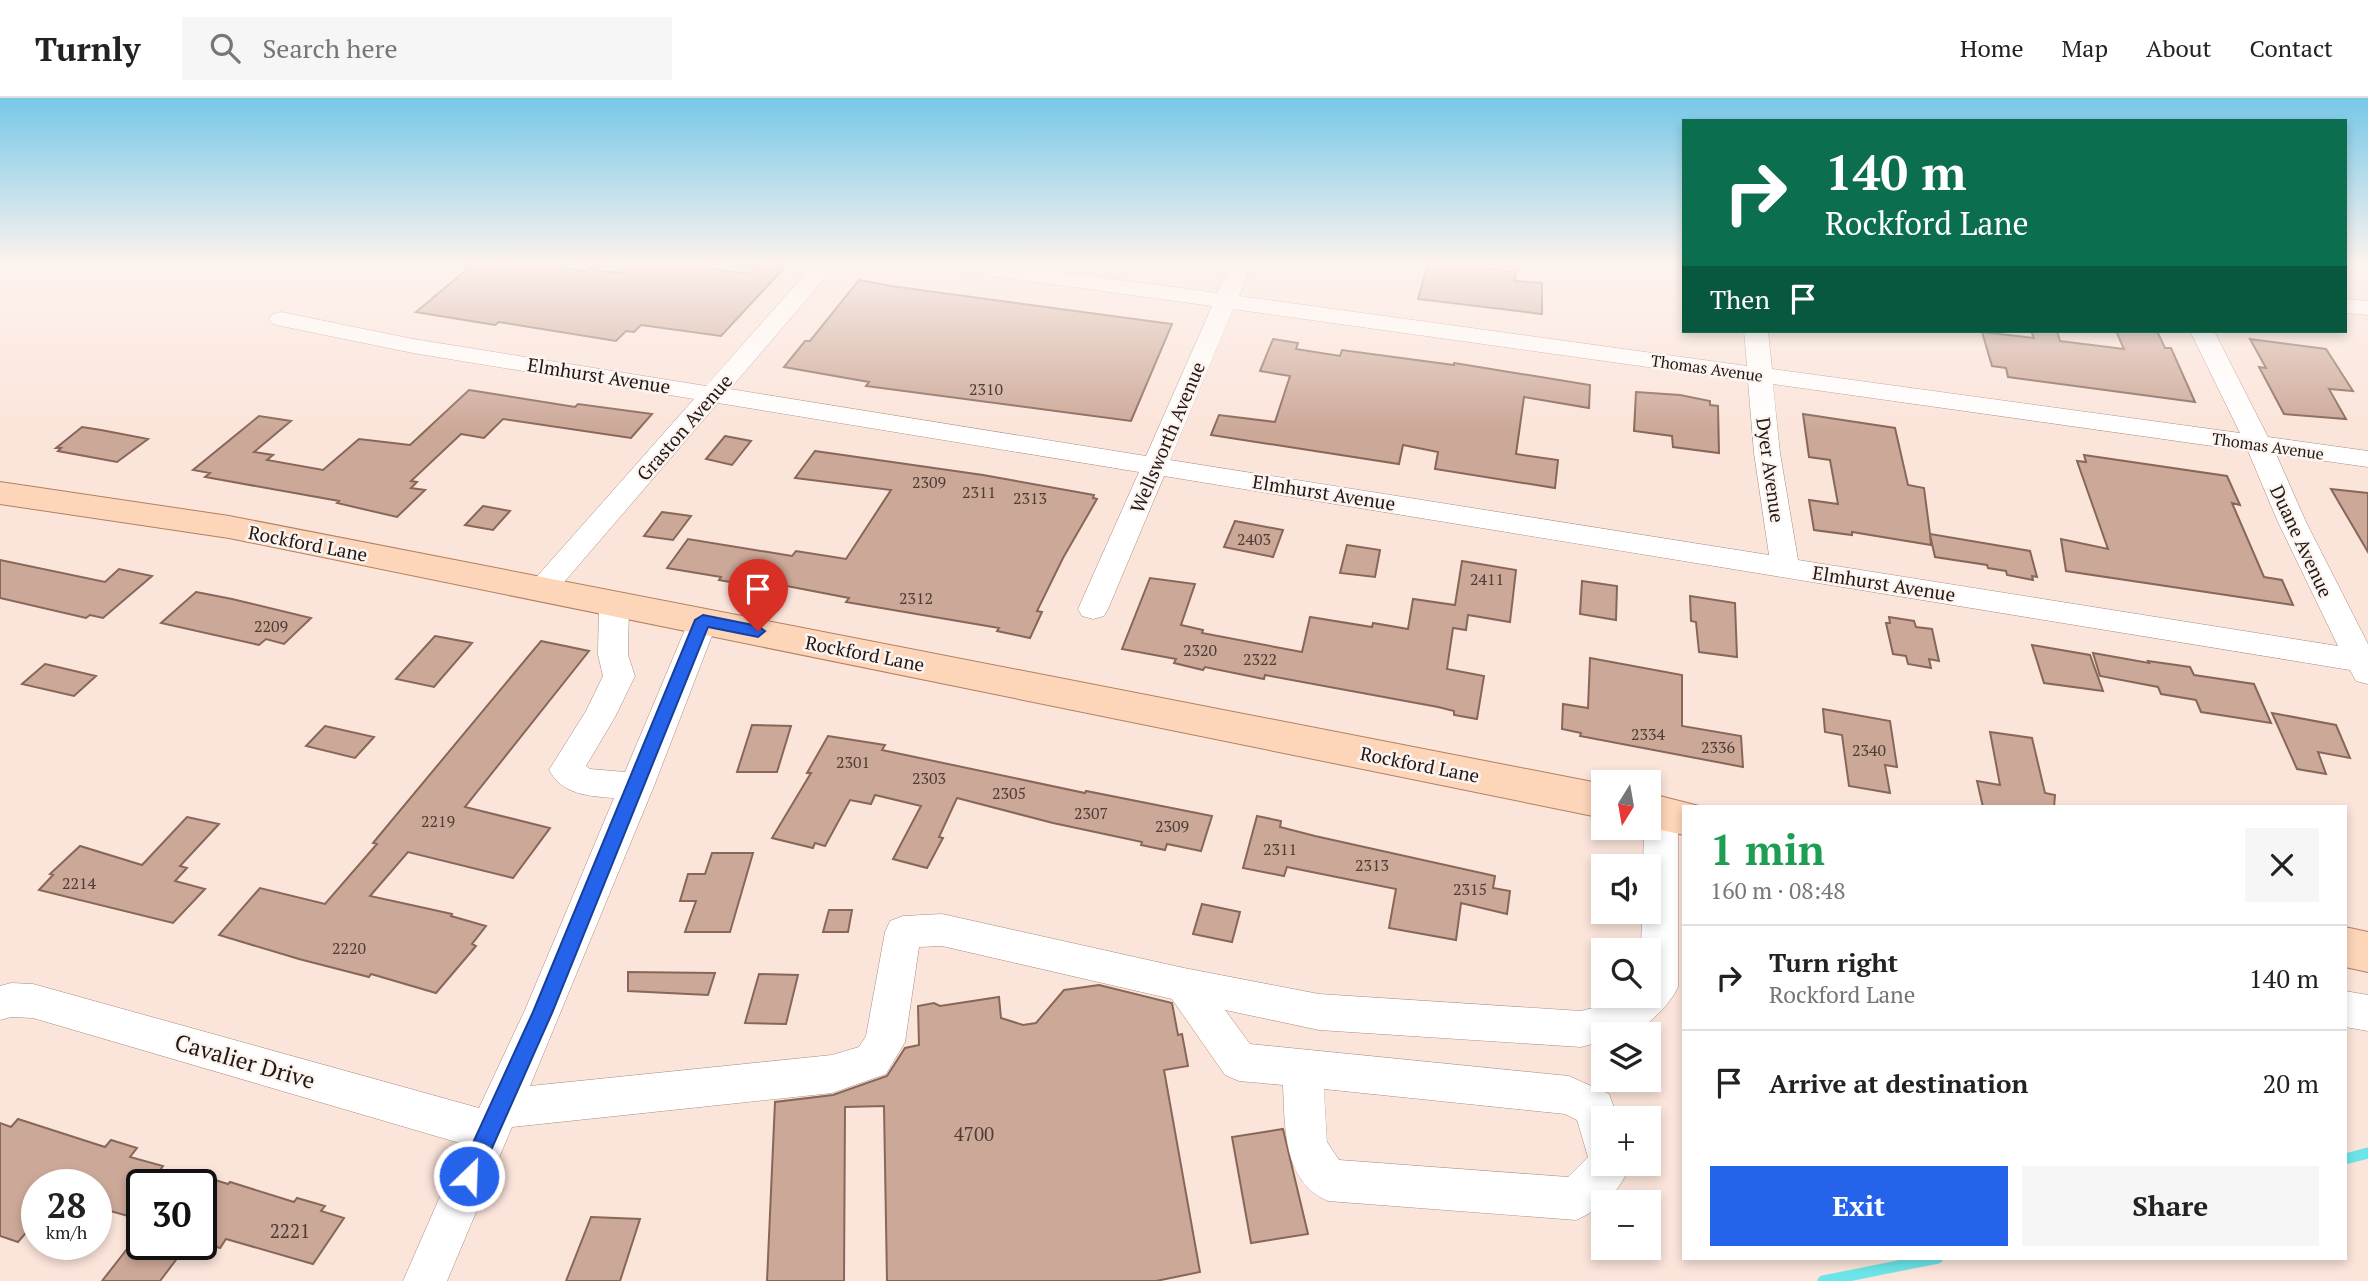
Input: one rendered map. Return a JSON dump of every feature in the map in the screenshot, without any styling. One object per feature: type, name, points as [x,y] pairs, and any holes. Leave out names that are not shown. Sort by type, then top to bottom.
[{"type":"main road","name":"Rockford Lane","points":[[0,493],[229,527],[1591,799]]},
{"type":"main road","points":[[2347,947],[2368,952]]},
{"type":"street","name":"Elmhurst Avenue","points":[[286,320],[365,338],[1785,567],[2365,666]]},
{"type":"street","name":"Graston Avenue","points":[[543,589],[777,320]]},
{"type":"street","name":"Wellsworth Avenue","points":[[1093,609],[1217,320]]},
{"type":"street","name":"Thomas Avenue","points":[[1358,320],[2368,460]]},
{"type":"street","name":"Dyer Avenue","points":[[1756,333],[1758,375],[1785,567]]},
{"type":"street","name":"Duane Avenue","points":[[2203,333],[2365,666]]},
{"type":"street","points":[[614,603],[613,655],[619,676],[599,718],[566,770],[583,782],[637,786]]},
{"type":"street","points":[[425,1281],[543,1013],[703,620]]},
{"type":"street","points":[[494,1120],[832,1074],[873,1061],[885,1042],[903,932],[942,930],[1184,985],[1319,1012],[1581,1029],[1623,1018],[1659,987],[1664,814]]},
{"type":"street","points":[[1184,985],[1239,1062],[1569,1096],[1591,1106]]},
{"type":"street","name":"Cavalier Drive","points":[[0,1003],[11,1000],[33,1001],[494,1120]]},
{"type":"street","points":[[2347,1009],[2368,1013]]},
{"type":"street","points":[[1302,1068],[1307,1148],[1328,1181],[1576,1199],[1599,1176]]},
{"type":"building","points":[[466,320],[736,320],[721,336],[641,325],[634,332],[626,331],[616,341],[499,322],[495,325]]},
{"type":"building","points":[[827,320],[1144,320],[1172,324],[1131,421],[866,386],[869,382],[784,367],[805,341],[810,341]]},
{"type":"building","points":[[1982,333],[2034,338],[2032,333],[2058,333],[2060,341],[2124,349],[2117,333],[2158,333],[2165,348],[2171,348],[2195,402],[2008,377],[2006,368],[1992,366]]},
{"type":"building","points":[[1273,339],[1298,343],[1296,349],[1340,356],[1342,350],[1454,363],[1590,385],[1589,408],[1524,397],[1516,454],[1558,460],[1555,488],[1435,469],[1438,452],[1403,445],[1399,464],[1211,435],[1219,415],[1275,422],[1290,376],[1260,371]]},
{"type":"building","points":[[2250,339],[2326,349],[2353,391],[2329,389],[2346,419],[2284,414],[2259,367],[2266,368]]},
{"type":"building","points":[[469,390],[575,407],[578,404],[652,414],[631,438],[503,419],[484,438],[461,434],[411,481],[417,482],[411,488],[425,490],[397,517],[337,503],[339,501],[205,477],[210,473],[193,470],[259,416],[291,421],[254,452],[273,455],[267,460],[323,470],[359,439],[410,445]]},
{"type":"building","points":[[1636,392],[1680,395],[1710,401],[1710,405],[1718,406],[1719,453],[1673,447],[1672,436],[1634,431]]},
{"type":"building","points":[[1803,414],[1895,428],[1908,485],[1924,488],[1930,534],[2030,551],[2037,577],[2032,576],[2033,580],[2007,575],[2006,571],[1988,568],[1987,565],[1935,557],[1930,535],[1931,545],[1852,532],[1852,535],[1814,530],[1809,500],[1838,504],[1830,460],[1809,457]]},
{"type":"building","points":[[82,427],[148,439],[117,462],[58,451],[61,448],[56,448]]},
{"type":"building","points":[[725,436],[751,441],[732,465],[706,459]]},
{"type":"building","points":[[815,451],[983,475],[1094,495],[1093,498],[1097,499],[1063,558],[1037,611],[1042,612],[1030,638],[997,631],[999,628],[846,602],[849,598],[756,580],[752,586],[719,580],[721,577],[667,568],[688,539],[792,556],[796,551],[846,559],[891,490],[795,478]]},
{"type":"building","points":[[2084,455],[2227,476],[2240,505],[2232,503],[2264,577],[2282,580],[2293,605],[2066,571],[2061,539],[2108,549],[2077,461],[2086,462]]},
{"type":"building","points":[[2331,489],[2368,493],[2368,552]]},
{"type":"building","points":[[483,506],[510,511],[493,530],[465,525]]},
{"type":"building","points":[[662,512],[691,516],[673,540],[644,536]]},
{"type":"building","points":[[1235,521],[1283,530],[1273,557],[1224,547]]},
{"type":"building","points":[[1347,545],[1380,550],[1375,577],[1340,573]]},
{"type":"building","points":[[0,560],[105,582],[119,569],[152,576],[103,618],[90,615],[86,618],[0,598]]},
{"type":"building","points":[[1462,561],[1516,570],[1510,622],[1468,615],[1466,630],[1453,628],[1447,669],[1484,676],[1477,719],[1454,715],[1454,711],[1438,707],[1265,675],[1264,679],[1205,667],[1203,670],[1174,663],[1176,659],[1122,649],[1150,578],[1195,584],[1181,625],[1203,630],[1202,633],[1302,652],[1310,617],[1372,627],[1373,623],[1408,629],[1413,599],[1455,605]]},
{"type":"building","points":[[1582,581],[1617,586],[1616,620],[1580,614]]},
{"type":"building","points":[[196,592],[311,618],[284,644],[266,639],[259,645],[161,623]]},
{"type":"building","points":[[1690,596],[1735,603],[1737,657],[1699,652],[1696,622],[1691,621]]},
{"type":"building","points":[[1889,617],[1914,621],[1916,627],[1932,629],[1939,661],[1929,659],[1931,668],[1908,664],[1906,656],[1893,654],[1886,623],[1890,623]]},
{"type":"building","points":[[435,636],[472,643],[434,687],[396,679]]},
{"type":"building","points":[[541,641],[589,651],[465,807],[550,828],[513,878],[408,852],[370,896],[452,914],[451,916],[486,926],[472,944],[476,946],[436,993],[371,974],[369,977],[299,959],[219,935],[260,888],[325,904],[377,844],[373,843]]},
{"type":"building","points":[[2032,645],[2090,655],[2103,691],[2044,683]]},
{"type":"building","points":[[2093,653],[2190,667],[2194,675],[2254,684],[2271,723],[2201,712],[2196,700],[2161,694],[2158,687],[2100,676]]},
{"type":"building","points":[[1590,658],[1682,675],[1682,726],[1741,736],[1743,767],[1580,736],[1581,733],[1562,729],[1563,704],[1588,708]]},
{"type":"building","points":[[45,664],[96,676],[74,696],[22,684]]},
{"type":"building","points":[[1823,709],[1890,721],[1897,767],[1885,765],[1890,793],[1849,786],[1842,735],[1825,732]]},
{"type":"building","points":[[2272,713],[2336,725],[2350,758],[2318,752],[2326,774],[2297,769]]},
{"type":"building","points":[[752,725],[791,726],[777,772],[737,772]]},
{"type":"building","points":[[325,726],[374,737],[355,758],[306,746]]},
{"type":"building","points":[[1990,732],[2032,738],[2045,793],[2055,795],[2054,805],[1983,805],[1977,781],[2000,785]]},
{"type":"building","points":[[828,736],[885,745],[882,750],[1085,793],[1086,791],[1212,816],[1201,851],[1167,844],[1165,850],[1141,845],[1142,842],[1053,823],[957,798],[939,837],[943,838],[927,868],[893,859],[921,806],[875,795],[871,804],[850,800],[825,846],[815,843],[813,848],[772,838],[811,773],[807,773]]},
{"type":"building","points":[[1257,816],[1281,821],[1280,827],[1315,836],[1495,876],[1493,888],[1510,891],[1507,914],[1461,903],[1456,940],[1389,928],[1396,889],[1287,867],[1284,876],[1243,868]]},
{"type":"building","points":[[187,817],[219,824],[180,866],[187,868],[175,881],[205,889],[173,923],[39,890],[53,875],[50,874],[80,846],[142,865]]},
{"type":"building","points":[[712,853],[753,853],[730,932],[685,932],[696,901],[680,901],[688,874],[705,874]]},
{"type":"building","points":[[1202,904],[1240,912],[1232,942],[1193,934]]},
{"type":"building","points":[[829,910],[852,910],[848,932],[823,932]]},
{"type":"building","points":[[628,972],[715,973],[708,995],[628,991]]},
{"type":"building","points":[[759,974],[798,975],[786,1024],[745,1023]]},
{"type":"building","points":[[1099,985],[1172,1003],[1188,1066],[1164,1070],[1200,1272],[1156,1281],[887,1281],[884,1106],[845,1107],[844,1281],[767,1281],[775,1102],[833,1095],[887,1076],[905,1048],[919,1045],[918,1006],[934,1003],[940,1006],[999,997],[1001,1018],[1023,1025],[1036,1023],[1064,990]]},
{"type":"building","points":[[18,1119],[105,1147],[111,1140],[137,1148],[130,1157],[163,1166],[161,1169],[126,1169],[126,1215],[112,1212],[112,1169],[21,1169],[21,1239],[18,1242],[0,1236],[0,1123],[11,1127]]},
{"type":"building","points":[[1283,1129],[1308,1234],[1251,1243],[1232,1137]]},
{"type":"building","points":[[217,1181],[228,1184],[230,1182],[294,1202],[297,1198],[325,1206],[321,1211],[344,1218],[313,1264],[226,1239],[220,1248],[217,1247]]},
{"type":"building","points":[[591,1217],[640,1219],[620,1281],[566,1281]]},
{"type":"building","points":[[126,1250],[126,1260],[176,1260],[160,1281],[102,1281]]},
{"type":"waterway","points":[[2347,1158],[2368,1153]]},
{"type":"waterway","points":[[1823,1281],[1928,1260]]},
{"type":"route","points":[[469,1176],[543,1013],[703,620],[758,631]]}]
